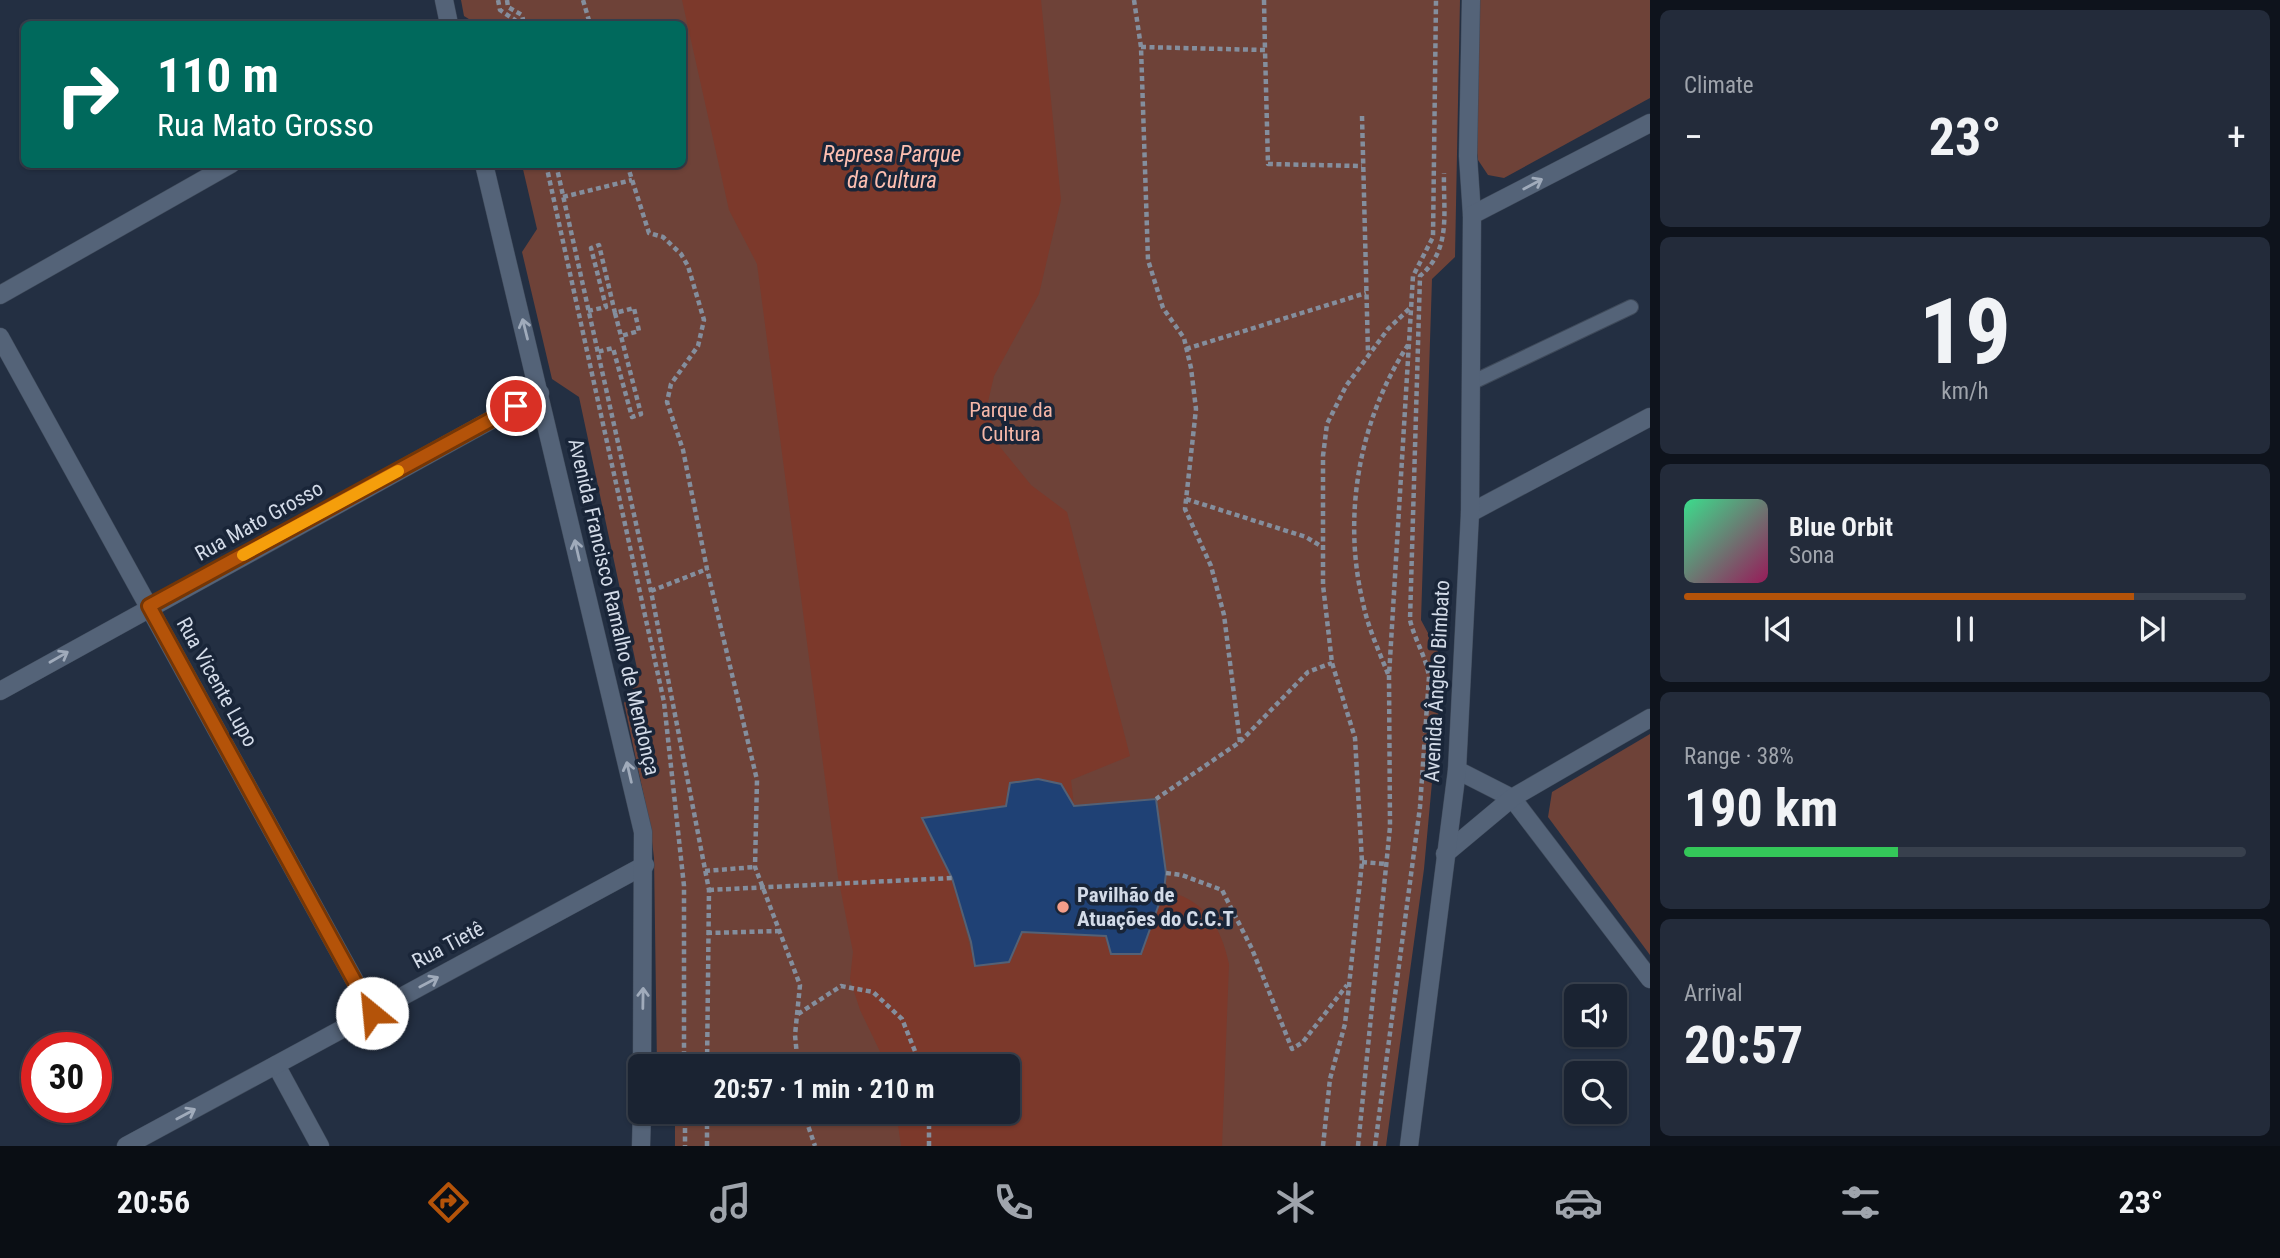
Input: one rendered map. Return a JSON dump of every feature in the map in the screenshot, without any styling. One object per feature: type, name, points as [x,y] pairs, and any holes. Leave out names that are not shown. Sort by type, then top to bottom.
[{"type":"street","points":[[444,0],[448,21]]},
{"type":"street","name":"Avenida Ângelo Bimbato","points":[[1409,1146],[1457,770],[1470,513],[1472,215],[1468,156],[1471,0]]},
{"type":"street","points":[[1472,215],[1650,123]]},
{"type":"street","points":[[0,295],[224,168]]},
{"type":"street","name":"Avenida Francisco Ramalho de Mendonça","points":[[485,168],[643,832],[645,865],[642,1054]]},
{"type":"street","name":"Rua Vicente Lupo","points":[[0,337],[372,1013]]},
{"type":"street","name":"Rua Mato Grosso","points":[[0,691],[149,606],[540,393]]},
{"type":"street","points":[[1470,513],[1650,417]]},
{"type":"street","points":[[1445,854],[1512,798],[1650,718]]},
{"type":"street","points":[[1457,770],[1512,798],[1650,979]]},
{"type":"street","name":"Rua Tietê","points":[[126,1146],[645,865]]},
{"type":"street","points":[[276,1065],[320,1146]]},
{"type":"street","points":[[641,1146],[642,1124]]},
{"type":"lane","points":[[1471,383],[1631,307]]},
{"type":"path","points":[[498,0],[500,10],[515,21]]},
{"type":"path","points":[[507,0],[508,7],[522,15],[523,21]]},
{"type":"path","points":[[583,0],[589,21]]},
{"type":"path","points":[[1134,0],[1141,47],[1148,260],[1163,308],[1184,338],[1196,409],[1185,509],[1211,566],[1224,615],[1240,743]]},
{"type":"path","points":[[1264,0],[1268,164],[1362,166]]},
{"type":"path","points":[[1358,1146],[1390,827],[1389,676],[1410,308],[1413,276],[1433,237],[1436,0]]},
{"type":"path","points":[[1141,47],[1265,50]]},
{"type":"path","points":[[1362,116],[1368,355]]},
{"type":"path","points":[[1375,1146],[1420,807],[1429,677],[1426,655],[1415,643],[1409,620],[1420,276],[1434,265],[1443,246],[1445,160]]},
{"type":"path","points":[[548,168],[664,702],[684,886],[684,1054]]},
{"type":"path","points":[[557,168],[651,591],[709,890],[707,1054]]},
{"type":"path","points":[[628,168],[649,233],[670,242],[688,266],[704,320],[698,346],[671,384],[667,401],[683,450],[707,569],[757,780],[755,867],[800,985],[795,1035],[797,1054]]},
{"type":"path","points":[[563,197],[632,180]]},
{"type":"path","points":[[588,310],[606,307],[591,248],[599,245],[641,414],[632,417],[613,348],[597,352]]},
{"type":"path","points":[[1186,349],[1366,293]]},
{"type":"path","points":[[615,313],[634,308],[639,331],[621,336]]},
{"type":"path","points":[[1323,1146],[1330,1079],[1345,1024],[1362,862],[1354,738],[1332,663],[1323,585],[1323,456],[1327,424],[1346,386],[1388,329],[1410,308]]},
{"type":"path","points":[[1389,676],[1362,602],[1354,505],[1358,471],[1379,398],[1390,372],[1408,344]]},
{"type":"path","points":[[1186,499],[1306,537],[1325,548]]},
{"type":"path","points":[[651,591],[707,569]]},
{"type":"path","points":[[1156,799],[1240,743],[1308,672],[1332,663]]},
{"type":"path","points":[[1362,862],[1386,864]]},
{"type":"path","points":[[705,871],[755,867]]},
{"type":"path","points":[[1166,873],[1182,875],[1222,890],[1252,949],[1292,1049],[1303,1042],[1348,985]]},
{"type":"path","points":[[709,890],[952,878]]},
{"type":"path","points":[[707,933],[780,931]]},
{"type":"path","points":[[797,1015],[841,986],[873,992],[902,1020],[916,1054]]},
{"type":"path","points":[[684,1124],[685,1146]]},
{"type":"path","points":[[707,1124],[707,1146]]},
{"type":"path","points":[[807,1124],[815,1146]]},
{"type":"path","points":[[929,1124],[929,1146]]},
{"type":"green space","name":"Parque da Cultura","points":[[461,0],[1460,0],[1455,257],[1432,279],[1421,620],[1442,659],[1442,674],[1424,869],[1386,1146],[675,1146],[675,1124],[1020,1124],[1020,1054],[657,1054],[654,858],[650,825],[624,703],[639,678],[579,397],[552,379],[522,252],[537,229],[523,168],[686,168],[686,21],[472,21],[464,16]]},
{"type":"green space","points":[[1480,0],[1650,0],[1650,98],[1504,178],[1488,175],[1478,160],[1475,139]]},
{"type":"green space","points":[[1650,734],[1650,955],[1548,817],[1552,792]]},
{"type":"water","name":"Represa Parque da Cultura","points":[[682,0],[1041,0],[1061,200],[1039,294],[994,376],[987,406],[1000,447],[1031,485],[1067,512],[1130,756],[1071,780],[1074,806],[1061,784],[1038,779],[1010,783],[1006,806],[922,819],[952,878],[975,966],[1009,961],[1022,932],[1106,936],[1111,954],[1141,954],[1164,890],[1178,894],[1200,907],[1215,926],[1229,964],[1222,1146],[901,1146],[898,1124],[1020,1124],[1020,1054],[881,1054],[860,1010],[850,979],[853,952],[838,877],[757,264],[729,210]]},
{"type":"building","points":[[1038,779],[1061,784],[1074,806],[1156,799],[1166,873],[1164,890],[1141,954],[1111,954],[1106,936],[1022,932],[1009,962],[975,966],[971,942],[952,878],[922,818],[1006,806],[1010,783]]},
{"type":"slow traffic","points":[[243,555],[398,471]]},
{"type":"place","name":"Pavilhão de Atuações do C.C.T","points":[[1063,907]]},
{"type":"route","points":[[372,1013],[149,606],[516,406]]}]
